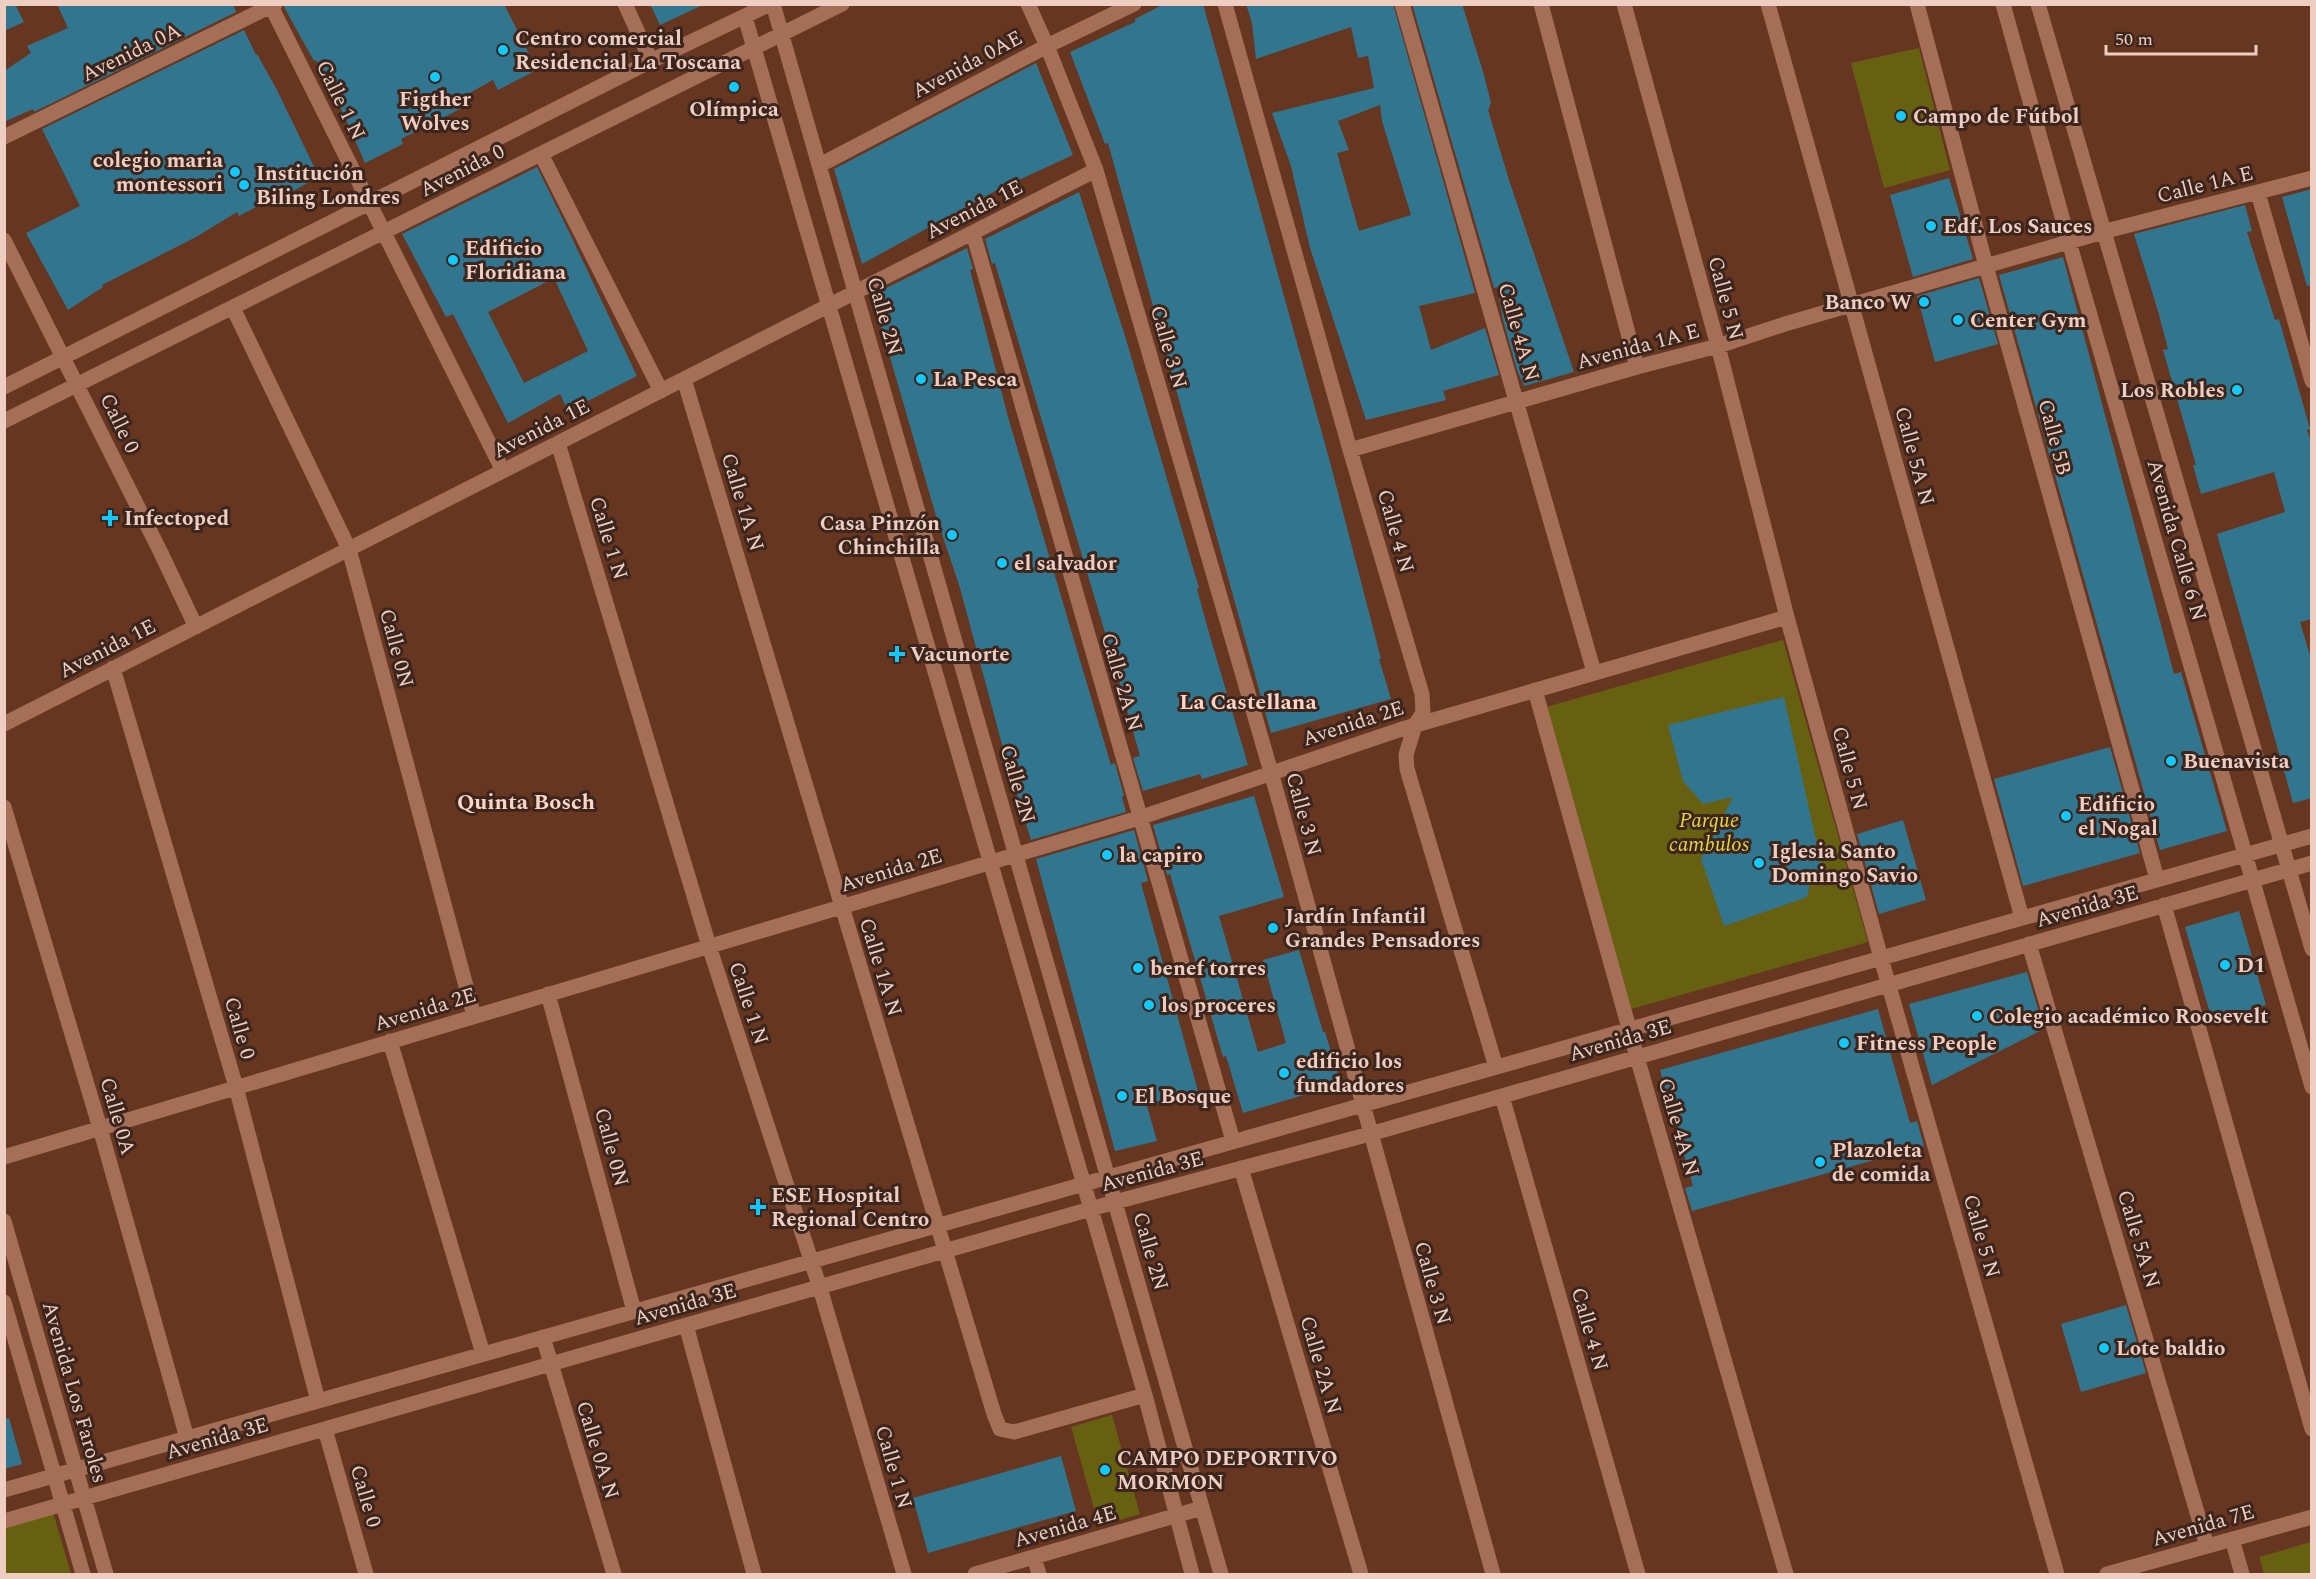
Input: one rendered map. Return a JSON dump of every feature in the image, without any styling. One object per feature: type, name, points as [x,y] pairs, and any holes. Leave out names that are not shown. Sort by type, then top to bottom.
[{"type":"street","points":[[625,4],[651,61]]},
{"type":"street","name":"Avenida 0","points":[[4,387],[651,61],[772,4]]},
{"type":"street","name":"Calle 2N","points":[[772,4],[783,33],[1221,1575]]},
{"type":"street","name":"Avenida 0","points":[[4,421],[842,4]]},
{"type":"street","name":"Calle 3 N","points":[[1028,4],[1096,171],[1271,772],[1493,1575]]},
{"type":"street","name":"Avenida 0AE","points":[[820,165],[1047,46],[1134,4]]},
{"type":"street","name":"Calle 4 N","points":[[1225,4],[1350,450],[1422,694],[1423,713],[1415,726],[1406,755],[1407,769],[1496,1067]]},
{"type":"street","name":"Calle 4A N","points":[[1402,4],[1594,672]]},
{"type":"street","points":[[1541,4],[1637,367]]},
{"type":"street","name":"Calle 5 N","points":[[1624,4],[1718,346],[1786,617],[2057,1575]]},
{"type":"street","name":"Calle 5A N","points":[[1768,4],[2022,918]]},
{"type":"street","name":"Calle 5B","points":[[1917,4],[1986,266],[2157,879]]},
{"type":"street","name":"Avenida Calle 6 N","points":[[2003,4],[2069,242],[2312,1087]]},
{"type":"street","name":"Avenida Calle 6 N","points":[[2038,4],[2107,231],[2312,949]]},
{"type":"street","name":"Avenida 0A","points":[[4,137],[272,5]]},
{"type":"street","name":"Calle 1 N","points":[[272,5],[368,204],[503,471]]},
{"type":"street","points":[[745,16],[1145,1395],[1192,1575]]},
{"type":"street","points":[[541,154],[661,391]]},
{"type":"street","name":"Avenida 1E","points":[[4,724],[1096,171]]},
{"type":"street","name":"Calle 1A E","points":[[2107,231],[2312,178]]},
{"type":"street","points":[[2258,193],[2312,381]]},
{"type":"street","name":"Avenida 1A E","points":[[1350,450],[1637,367],[1718,346],[2107,231]]},
{"type":"street","name":"Calle 2A N","points":[[973,233],[1233,1141]]},
{"type":"street","name":"Calle 0","points":[[4,240],[196,627]]},
{"type":"street","name":"Calle 0N","points":[[232,308],[349,549],[474,1016]]},
{"type":"street","name":"Calle 1A N","points":[[684,379],[944,1252],[1000,1428],[1014,1432],[1145,1395]]},
{"type":"street","name":"Calle 1 N","points":[[558,443],[709,946],[820,1287],[904,1575]]},
{"type":"street","name":"Avenida 2E","points":[[4,1157],[1139,818],[1271,772],[1415,726],[1786,617]]},
{"type":"street","name":"Calle 0","points":[[113,668],[236,1088],[318,1401]]},
{"type":"street","name":"Calle 4A N","points":[[1535,690],[1629,1029],[1786,1575]]},
{"type":"street","name":"Calle 0A","points":[[4,807],[100,1128],[187,1438]]},
{"type":"street","name":"Avenida 3E","points":[[4,1490],[2312,836]]},
{"type":"street","name":"Avenida 3E","points":[[4,1521],[1115,1202],[1370,1134],[2312,863]]},
{"type":"street","points":[[2071,904],[2079,930]]},
{"type":"street","points":[[2164,905],[2312,1429]]},
{"type":"street","name":"Calle 5A N","points":[[2029,944],[2207,1546]]},
{"type":"street","name":"Calle 0N","points":[[548,994],[634,1311]]},
{"type":"street","points":[[390,1041],[483,1354]]},
{"type":"street","name":"Calle 4 N","points":[[1502,1096],[1638,1575]]},
{"type":"street","name":"Calle 2A N","points":[[1241,1168],[1361,1575]]},
{"type":"street","name":"Avenida Los Faroles","points":[[4,1221],[106,1575]]},
{"type":"street","name":"Avenida Los Faroles","points":[[4,1302],[83,1575]]},
{"type":"street","points":[[686,1326],[754,1575]]},
{"type":"street","name":"Calle 0A N","points":[[543,1337],[614,1575]]},
{"type":"street","name":"Calle 0","points":[[325,1429],[366,1575]]},
{"type":"street","name":"Avenida 4E","points":[[975,1575],[1202,1508]]},
{"type":"street","name":"Avenida 7E","points":[[2106,1575],[2312,1517]]},
{"type":"street","points":[[2232,1539],[2242,1575]]},
{"type":"street","points":[[1034,1557],[1039,1575]]},
{"type":"green space","name":"Campo de Fútbol","points":[[1919,48],[1950,170],[1884,188],[1851,63]]},
{"type":"green space","name":"Parque cambulos","points":[[1783,640],[1868,942],[1631,1009],[1546,707]]},
{"type":"green space","name":"CAMPO DEPORTIVO MORMON","points":[[1112,1415],[1140,1514],[1099,1526],[1071,1427]]},
{"type":"green space","points":[[53,1512],[71,1574],[5,1574],[5,1526]]},
{"type":"green space","points":[[2311,1542],[2311,1574],[2264,1574],[2259,1557]]},
{"type":"building","points":[[4,4],[15,4],[24,22],[4,31]]},
{"type":"building","points":[[57,4],[233,4],[236,12],[34,112],[33,109],[4,122],[4,71],[31,53],[27,46],[68,28]]},
{"type":"building","points":[[285,4],[504,4],[537,70],[498,90],[493,80],[464,96],[468,105],[401,139],[403,144],[365,163],[344,115],[316,60],[314,61],[284,7]]},
{"type":"building","points":[[650,4],[705,4],[660,25]]},
{"type":"building","points":[[1164,4],[1203,4],[1330,462],[1391,699],[1271,733],[1108,143],[1105,144],[1070,52],[1135,22],[1135,19]]},
{"type":"building","points":[[1246,4],[1393,4],[1475,293],[1419,306],[1431,350],[1485,328],[1499,375],[1443,391],[1446,400],[1366,420],[1310,248],[1291,166],[1272,113],[1374,88],[1368,56],[1358,58],[1351,27],[1256,59],[1252,23]],"holes":[[[1380,105],[1382,121],[1411,215],[1359,231],[1337,153],[1349,150],[1338,121]]]},
{"type":"building","points":[[1412,4],[1462,4],[1484,75],[1491,103],[1488,110],[1509,180],[1574,372],[1524,386],[1517,370],[1503,320],[1497,287],[1494,288]]},
{"type":"building","points":[[244,30],[277,90],[319,177],[272,202],[271,199],[239,216],[237,212],[196,237],[102,285],[103,287],[68,310],[26,233],[80,206],[42,129]]},
{"type":"building","points":[[1036,63],[1073,155],[997,190],[862,264],[834,169]]},
{"type":"building","points":[[537,167],[637,376],[568,411],[560,394],[508,423],[453,314],[446,317],[402,234]],"holes":[[[554,278],[588,351],[524,383],[488,312]]]},
{"type":"building","name":"Edf. Los Sauces","points":[[1949,178],[1973,259],[1913,277],[1890,195]]},
{"type":"building","points":[[2312,189],[2312,285],[2307,286],[2282,197]]},
{"type":"building","points":[[1079,192],[1125,336],[1248,765],[1202,779],[1200,774],[1143,791],[1133,758],[1140,756],[1114,663],[995,263],[992,264],[985,239]]},
{"type":"building","points":[[2245,205],[2252,231],[2247,232],[2275,320],[2279,319],[2310,429],[2307,430],[2312,445],[2312,619],[2300,622],[2312,662],[2312,798],[2293,803],[2217,534],[2285,512],[2274,472],[2201,494],[2193,465],[2196,465],[2163,350],[2168,349],[2134,234]]},
{"type":"building","points":[[967,248],[973,269],[970,270],[1008,417],[1111,765],[1115,763],[1126,812],[1031,840],[1003,748],[960,588],[936,516],[872,295]]},
{"type":"building","points":[[2063,257],[2174,674],[2181,672],[2227,831],[2160,850],[1999,275]]},
{"type":"building","name":"Center Gym","points":[[1979,278],[1998,344],[1935,362],[1917,296]]},
{"type":"building","points":[[1784,697],[1825,880],[1810,884],[1807,897],[1724,926],[1701,859],[1733,797],[1703,804],[1683,781],[1668,725]]},
{"type":"building","name":"Edificio el Nogal","points":[[2110,747],[2140,853],[2023,886],[1994,779]]},
{"type":"building","points":[[1254,796],[1284,897],[1219,916],[1258,1052],[1286,1043],[1263,960],[1299,950],[1341,1084],[1243,1113],[1226,1056],[1223,1057],[1170,874],[1167,875],[1153,825]]},
{"type":"building","points":[[1903,820],[1926,900],[1879,914],[1857,834]]},
{"type":"building","points":[[1134,830],[1148,881],[1141,883],[1198,1091],[1147,1106],[1157,1141],[1115,1151],[1036,859]]},
{"type":"building","points":[[2239,911],[2266,1005],[2212,1020],[2185,927]]},
{"type":"building","name":"Colegio académico Roosevelt","points":[[2027,972],[2044,1029],[1932,1085],[1909,1004]]},
{"type":"building","points":[[1878,1009],[1910,1123],[1917,1121],[1924,1146],[1692,1211],[1685,1188],[1693,1186],[1660,1070]]},
{"type":"building","name":"Lote baldio","points":[[2126,1305],[2146,1373],[2081,1392],[2061,1324]]},
{"type":"building","points":[[9,1418],[22,1464],[4,1469],[4,1419]]},
{"type":"building","points":[[1061,1456],[1076,1511],[928,1553],[913,1498]]},
{"type":"place","name":"Centro comercial Residencial La Toscana","points":[[503,50]]},
{"type":"place","name":"Figther Wolves","points":[[435,77]]},
{"type":"place","name":"Olímpica","points":[[734,87]]},
{"type":"place","name":"Campo de Fútbol","points":[[1901,116]]},
{"type":"place","name":"colegio maria montessori","points":[[235,172]]},
{"type":"place","name":"Institución Biling Londres","points":[[244,185]]},
{"type":"place","name":"Edf. Los Sauces","points":[[1931,226]]},
{"type":"place","name":"Edificio Floridiana","points":[[453,260]]},
{"type":"place","name":"Banco W","points":[[1924,302]]},
{"type":"place","name":"Center Gym","points":[[1958,320]]},
{"type":"place","name":"La Pesca","points":[[921,379]]},
{"type":"place","name":"Los Robles","points":[[2237,390]]},
{"type":"place","name":"Infectoped","points":[[110,518]]},
{"type":"place","name":"Casa Pinzón Chinchilla","points":[[952,535]]},
{"type":"place","name":"el salvador","points":[[1002,563]]},
{"type":"place","name":"Vacunorte","points":[[897,654]]},
{"type":"place","name":"Buenavista","points":[[2171,761]]},
{"type":"place","name":"Edificio el Nogal","points":[[2066,816]]},
{"type":"place","name":"la capiro","points":[[1107,855]]},
{"type":"place","name":"Iglesia Santo Domingo Savio","points":[[1759,863]]},
{"type":"place","name":"Jardín Infantil Grandes Pensadores","points":[[1273,928]]},
{"type":"place","name":"D1","points":[[2225,965]]},
{"type":"place","name":"benef torres","points":[[1138,968]]},
{"type":"place","name":"los proceres","points":[[1149,1005]]},
{"type":"place","name":"Colegio académico Roosevelt","points":[[1977,1016]]},
{"type":"place","name":"Fitness People","points":[[1844,1043]]},
{"type":"place","name":"edificio los fundadores","points":[[1284,1073]]},
{"type":"place","name":"El Bosque","points":[[1122,1096]]},
{"type":"place","name":"Plazoleta de comida","points":[[1820,1162]]},
{"type":"place","name":"ESE Hospital Regional Centro","points":[[758,1207]]},
{"type":"place","name":"Lote baldio","points":[[2104,1348]]},
{"type":"place","name":"CAMPO DEPORTIVO MORMON","points":[[1105,1470]]},
{"type":"district","name":"La Castellana","points":[[1248,701]]},
{"type":"district","name":"Quinta Bosch","points":[[526,801]]}]
